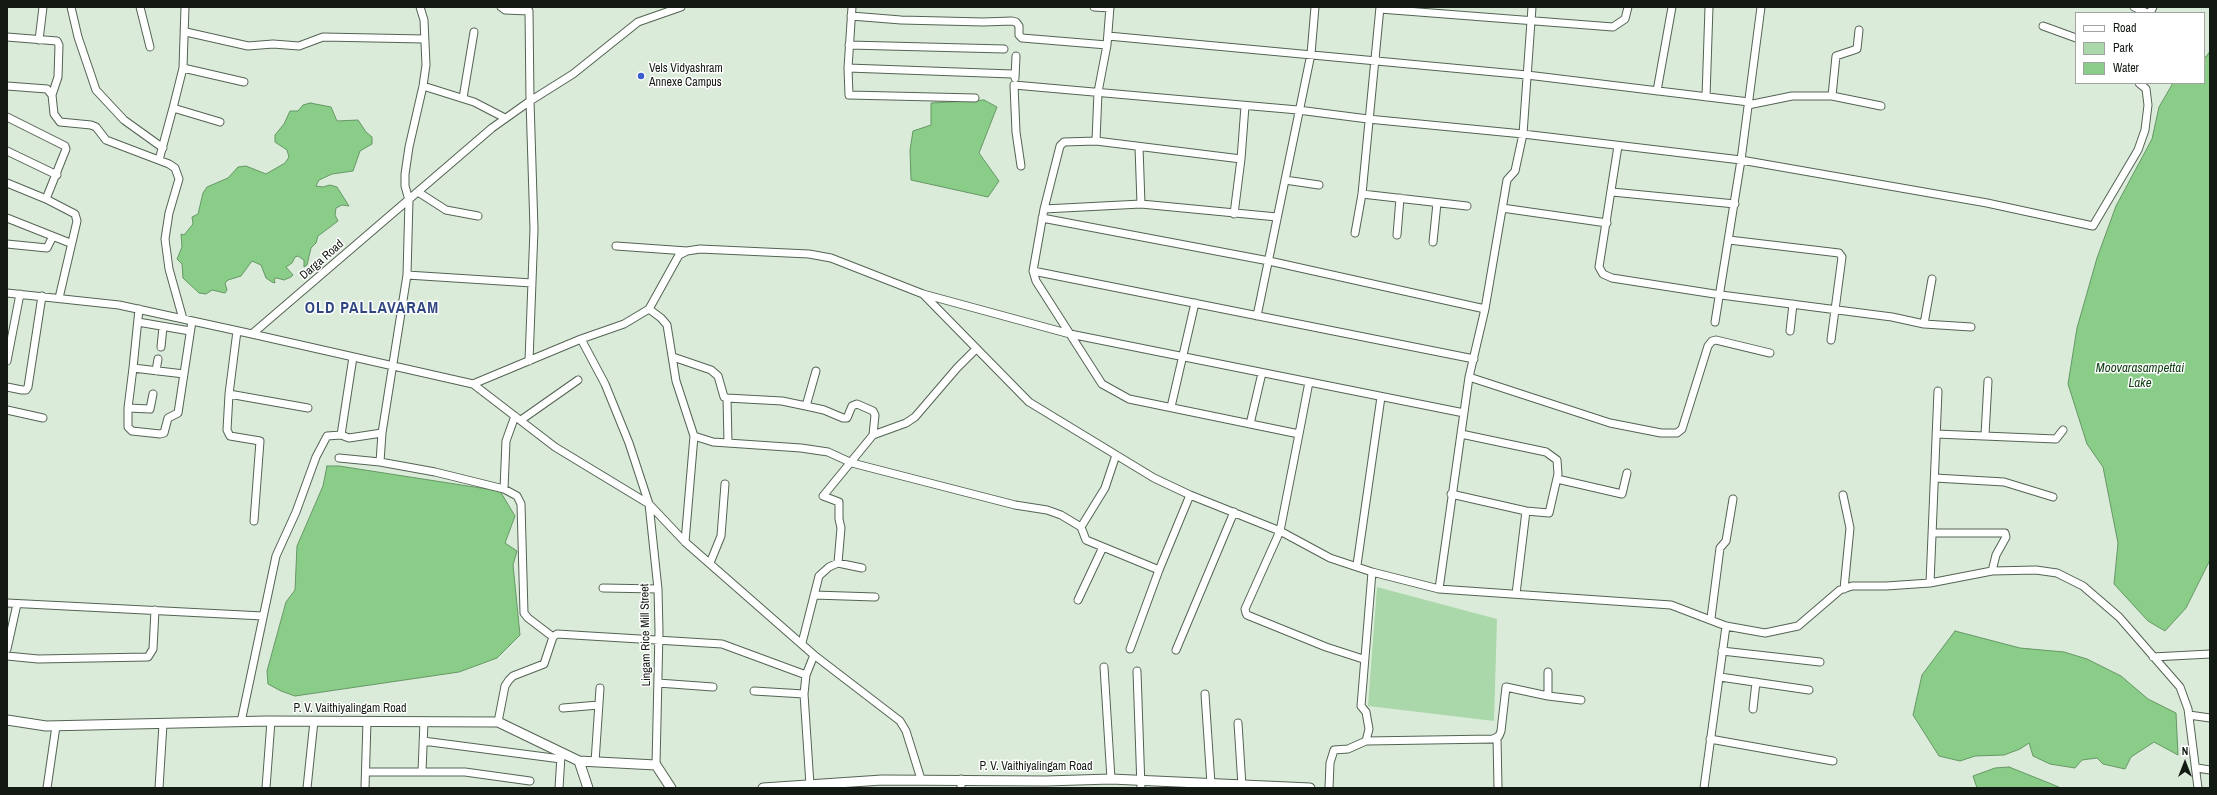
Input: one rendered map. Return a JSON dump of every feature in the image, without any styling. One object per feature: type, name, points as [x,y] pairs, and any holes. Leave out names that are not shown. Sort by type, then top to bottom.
[{"type":"street","points":[[39,40],[43,7]]},
{"type":"street","points":[[71,7],[78,37],[96,90],[120,117],[163,148]]},
{"type":"street","points":[[140,7],[150,47]]},
{"type":"street","points":[[159,160],[183,68],[186,32],[186,7]]},
{"type":"street","points":[[380,462],[382,433],[407,275],[409,200],[405,186],[405,174],[426,65],[424,20],[420,7]]},
{"type":"street","points":[[501,7],[505,10],[529,11],[534,229],[529,360]]},
{"type":"street","name":"Darga Road","points":[[252,334],[505,118],[573,74],[638,22],[681,7]]},
{"type":"street","points":[[852,7],[848,68],[849,96],[975,98]]},
{"type":"street","points":[[1094,7],[1110,8],[1107,45],[1098,92],[1096,142]]},
{"type":"street","points":[[1257,316],[1298,110],[1311,54],[1315,7]]},
{"type":"street","points":[[1439,589],[1451,494],[1470,378],[1485,309],[1507,180],[1515,171],[1523,134],[1532,7]]},
{"type":"street","points":[[1355,233],[1362,194],[1368,119],[1376,62],[1380,8],[1613,27],[1625,19],[1628,7]]},
{"type":"street","points":[[1657,91],[1672,7]]},
{"type":"street","points":[[1706,97],[1710,7]]},
{"type":"street","points":[[1715,322],[1721,295],[1735,204],[1761,7]]},
{"type":"street","points":[[2134,7],[2146,12]]},
{"type":"street","points":[[851,16],[901,20],[1012,21],[1016,22],[1019,26],[1019,35],[1022,38],[1107,45]]},
{"type":"street","points":[[2043,26],[2075,38]]},
{"type":"street","points":[[1832,96],[1836,56],[1857,49],[1859,30]]},
{"type":"street","points":[[186,32],[248,46],[273,44],[299,46],[323,37],[424,39]]},
{"type":"street","points":[[463,98],[474,32]]},
{"type":"street","points":[[1108,36],[1527,75],[1748,103],[1792,96],[1832,96],[1881,106]]},
{"type":"street","points":[[7,37],[57,41],[59,45],[58,77],[52,95],[54,114],[60,122],[91,125],[96,127],[106,140],[169,164],[178,173],[179,179],[169,213],[165,239],[168,269],[183,319]]},
{"type":"street","points":[[849,45],[1004,49]]},
{"type":"street","points":[[1016,56],[1014,85],[1016,132],[1021,166]]},
{"type":"street","points":[[183,68],[244,82]]},
{"type":"street","points":[[848,68],[1012,74],[1015,76]]},
{"type":"street","points":[[1014,85],[1298,110],[1368,119],[1523,134],[1741,160],[1987,203],[2093,226],[2138,150],[2145,130],[2148,105],[2146,89],[2140,84]]},
{"type":"street","points":[[7,86],[47,89],[52,95]]},
{"type":"street","points":[[423,86],[463,98],[505,118]]},
{"type":"street","points":[[1234,214],[1241,159],[1245,106]]},
{"type":"street","points":[[173,108],[220,122]]},
{"type":"street","points":[[7,117],[65,146],[66,151],[46,199]]},
{"type":"street","points":[[1241,159],[1096,142],[1064,142],[1060,146],[1044,209],[1033,270],[1036,280],[1102,384],[1129,399],[1299,434]]},
{"type":"street","points":[[1618,146],[1612,192],[1599,267],[1603,274],[1612,278],[1721,295],[1892,317],[1924,324],[1971,327]]},
{"type":"street","points":[[1139,147],[1141,204]]},
{"type":"street","points":[[7,151],[57,175]]},
{"type":"street","points":[[1285,180],[1319,185]]},
{"type":"street","points":[[7,183],[46,199],[75,214],[77,221],[70,243],[59,298]]},
{"type":"street","points":[[418,192],[446,210],[478,216]]},
{"type":"street","points":[[1612,192],[1735,204]]},
{"type":"street","points":[[1362,194],[1467,206]]},
{"type":"street","points":[[1397,236],[1400,198]]},
{"type":"street","points":[[1433,242],[1437,203]]},
{"type":"street","points":[[1044,209],[1141,204],[1277,217]]},
{"type":"street","points":[[1502,208],[1607,222]]},
{"type":"street","points":[[7,218],[52,238],[70,243]]},
{"type":"street","points":[[1042,218],[1269,261],[1485,309]]},
{"type":"street","points":[[7,244],[47,248],[52,238]]},
{"type":"street","points":[[1729,240],[1839,253],[1842,257],[1831,340]]},
{"type":"street","points":[[616,246],[687,251],[700,249],[809,254],[831,258],[923,294],[1070,334],[1464,413]]},
{"type":"street","points":[[473,384],[581,339],[624,324],[649,309],[679,255],[687,251]]},
{"type":"street","points":[[1033,270],[1474,359]]},
{"type":"street","points":[[407,275],[532,283]]},
{"type":"street","points":[[1924,324],[1932,279]]},
{"type":"street","points":[[7,293],[119,305],[473,384],[555,447],[649,504],[685,542],[814,655],[904,725],[921,779]]},
{"type":"street","points":[[7,361],[20,294]]},
{"type":"street","points":[[923,294],[1029,402],[1154,478],[1190,495],[1280,531],[1330,558],[1358,565],[1372,572],[1439,589],[1671,605],[1711,618],[1726,626],[1765,634],[1798,626],[1844,589],[1852,586],[1886,586],[1930,583],[1992,571],[2036,570],[2057,573],[2083,586],[2119,617],[2180,687],[2189,715],[2192,745],[2197,768],[2198,788]]},
{"type":"street","points":[[7,387],[26,390],[28,386],[42,296]]},
{"type":"street","points":[[1171,407],[1195,303]]},
{"type":"street","points":[[1790,331],[1793,304]]},
{"type":"street","points":[[139,309],[128,408],[128,427],[132,431],[164,433],[168,418],[178,413],[180,409],[192,321]]},
{"type":"street","points":[[649,309],[662,318],[667,325],[676,381],[694,436],[685,542]]},
{"type":"street","points":[[138,322],[190,331]]},
{"type":"street","points":[[161,347],[163,326]]},
{"type":"street","points":[[237,331],[229,394],[227,430],[230,436],[260,441],[254,521]]},
{"type":"street","points":[[581,339],[605,384],[627,437],[649,504]]},
{"type":"street","points":[[1470,378],[1610,424],[1661,434],[1677,433],[1682,429],[1708,346],[1712,341],[1716,340],[1770,353]]},
{"type":"street","points":[[873,435],[906,423],[915,417],[957,368],[976,349]]},
{"type":"street","points":[[341,435],[353,357]]},
{"type":"street","points":[[673,357],[711,370],[718,376],[724,397],[727,398],[782,402],[806,406],[847,418],[852,406],[857,404],[873,411],[875,415],[873,435],[852,463],[823,496],[839,502],[839,519],[841,528],[838,564]]},
{"type":"street","points":[[156,371],[158,359]]},
{"type":"street","points":[[133,368],[184,374]]},
{"type":"street","points":[[806,406],[816,371]]},
{"type":"street","points":[[1250,424],[1262,373]]},
{"type":"street","points":[[504,489],[506,441],[518,418],[578,380]]},
{"type":"street","points":[[1985,435],[1988,381]]},
{"type":"street","points":[[1309,382],[1280,531],[1245,609],[1247,615],[1326,647],[1363,659]]},
{"type":"street","points":[[1930,583],[1938,391]]},
{"type":"street","points":[[128,408],[150,410],[153,394]]},
{"type":"street","points":[[229,394],[308,408]]},
{"type":"street","points":[[1358,565],[1381,397]]},
{"type":"street","points":[[727,398],[728,443]]},
{"type":"street","points":[[7,410],[43,418]]},
{"type":"street","points":[[1936,434],[2056,439],[2063,430]]},
{"type":"street","points":[[241,722],[276,556],[296,512],[316,458],[327,436],[341,435],[348,438],[382,433]]},
{"type":"street","points":[[1451,494],[1526,511],[1549,513],[1557,479],[1557,460],[1546,452],[1461,434]]},
{"type":"street","points":[[694,436],[714,442],[828,452],[852,463],[1015,505],[1047,510],[1061,515],[1081,528],[1086,540],[1159,570]]},
{"type":"street","points":[[1081,528],[1105,488],[1116,455]]},
{"type":"street","points":[[339,458],[380,462],[435,472],[504,489],[517,496],[521,504],[524,613],[528,618],[553,637]]},
{"type":"street","points":[[1557,479],[1620,494],[1623,493],[1627,473]]},
{"type":"street","points":[[1935,478],[2004,482],[2053,497]]},
{"type":"street","points":[[710,563],[721,536],[725,484]]},
{"type":"street","points":[[1130,649],[1159,570],[1190,495]]},
{"type":"street","points":[[1843,495],[1850,528],[1844,589]]},
{"type":"street","points":[[1711,618],[1720,548],[1726,541],[1734,499]]},
{"type":"street","name":"Lingam Rice Mill Street","points":[[649,504],[658,589],[659,642],[656,766]]},
{"type":"street","points":[[1516,594],[1526,511]]},
{"type":"street","points":[[1176,650],[1234,512]]},
{"type":"street","points":[[1933,533],[2005,533],[2006,537],[1996,555],[1992,571]]},
{"type":"street","points":[[1078,600],[1103,547]]},
{"type":"street","points":[[802,643],[819,576],[829,567],[838,564],[862,568]]},
{"type":"street","points":[[1366,741],[1369,729],[1366,712],[1361,706],[1363,659],[1372,572]]},
{"type":"street","points":[[603,588],[658,589]]},
{"type":"street","points":[[814,595],[875,597]]},
{"type":"street","points":[[7,603],[155,610],[190,610],[263,616]]},
{"type":"street","points":[[7,649],[17,604]]},
{"type":"street","points":[[7,656],[53,659],[148,657],[153,649],[155,610]]},
{"type":"street","points":[[1704,788],[1726,626]]},
{"type":"street","points":[[553,637],[562,634],[659,642],[722,644],[806,675]]},
{"type":"street","points":[[498,722],[505,686],[513,676],[546,662],[553,637]]},
{"type":"street","points":[[1722,651],[1820,662]]},
{"type":"street","points":[[2153,657],[2210,654]]},
{"type":"street","points":[[810,785],[804,694],[806,675],[814,655]]},
{"type":"street","points":[[1104,667],[1111,779]]},
{"type":"street","points":[[1137,671],[1142,784]]},
{"type":"street","points":[[1548,672],[1548,696]]},
{"type":"street","points":[[1720,677],[1809,690]]},
{"type":"street","points":[[1753,709],[1756,682]]},
{"type":"street","points":[[658,683],[713,687]]},
{"type":"street","points":[[1498,788],[1497,737],[1501,731],[1506,687],[1548,696],[1581,700]]},
{"type":"street","points":[[595,762],[600,688]]},
{"type":"street","points":[[754,691],[804,694]]},
{"type":"street","points":[[1206,694],[1211,784]]},
{"type":"street","points":[[563,708],[599,706]]},
{"type":"street","points":[[2189,715],[2210,718]]},
{"type":"street","name":"P. V. Vaithiyalingam Road","points":[[7,720],[56,726],[271,721],[498,722],[561,756],[578,761],[656,766]]},
{"type":"street","points":[[266,788],[271,721]]},
{"type":"street","points":[[307,788],[314,721]]},
{"type":"street","points":[[365,788],[366,721]]},
{"type":"street","points":[[422,772],[424,721]]},
{"type":"street","points":[[1238,723],[1242,786]]},
{"type":"street","points":[[159,788],[163,724]]},
{"type":"street","points":[[47,788],[56,726]]},
{"type":"street","points":[[1329,788],[1330,763],[1334,750],[1348,749],[1366,741],[1493,739],[1497,737]]},
{"type":"street","points":[[1710,740],[1833,761]]},
{"type":"street","points":[[423,741],[561,756],[559,788]]},
{"type":"street","points":[[578,761],[588,788]]},
{"type":"street","points":[[656,766],[670,788]]},
{"type":"street","points":[[2197,768],[2210,770]]},
{"type":"street","points":[[366,772],[465,772],[530,781]]},
{"type":"street","name":"P. V. Vaithiyalingam Road","points":[[764,788],[921,779],[961,784],[1046,785],[1111,779],[1142,784],[1211,784],[1277,788],[1310,788]]},
{"type":"green space","points":[[1377,587],[1497,619],[1494,721],[1368,706]]},
{"type":"water","name":"Moovarasampettai Lake","points":[[2210,51],[2210,560],[2186,608],[2165,631],[2148,621],[2114,584],[2118,543],[2103,467],[2087,444],[2068,384],[2077,328],[2097,258],[2116,206],[2152,139],[2159,107],[2172,84],[2205,84],[2206,57]]},
{"type":"water","points":[[984,100],[997,107],[979,153],[999,181],[988,197],[911,180],[910,150],[913,131],[931,125],[931,103]]},
{"type":"water","points":[[310,103],[331,107],[337,121],[358,120],[366,132],[372,137],[372,144],[360,151],[353,171],[332,174],[319,180],[316,186],[323,187],[330,185],[337,187],[349,206],[342,205],[336,208],[335,215],[338,221],[318,236],[316,243],[311,248],[307,265],[304,267],[304,260],[298,256],[295,257],[292,263],[286,267],[293,275],[291,277],[284,280],[277,278],[274,279],[275,283],[272,282],[266,278],[261,265],[252,261],[241,276],[228,280],[225,283],[227,290],[225,293],[212,290],[206,294],[199,293],[183,278],[182,264],[177,259],[182,247],[181,234],[184,235],[193,224],[192,217],[198,214],[203,193],[207,187],[228,178],[238,167],[246,166],[266,174],[285,163],[289,157],[287,150],[275,142],[275,135],[284,124],[290,111],[298,111],[303,105]]},
{"type":"water","points":[[327,466],[339,466],[500,491],[515,516],[505,543],[517,551],[513,565],[520,635],[497,658],[459,672],[295,696],[268,684],[267,671],[286,602],[295,590],[297,546],[323,486]]},
{"type":"water","points":[[1955,631],[2020,648],[2064,652],[2087,659],[2121,676],[2148,699],[2176,713],[2178,755],[2154,742],[2131,757],[2125,769],[2103,764],[2097,758],[2082,760],[2075,768],[2050,764],[2033,756],[2029,743],[2020,749],[2004,755],[1975,756],[1960,761],[1939,756],[1913,715],[1922,675]]},
{"type":"water","points":[[2009,767],[2060,788],[1977,788],[1973,776],[1995,768]]},
{"type":"place","name":"Vels Vidyashram Annexe Campus","points":[[641,76]]},
{"type":"district","name":"OLD PALLAVARAM","points":[[372,309]]}]
